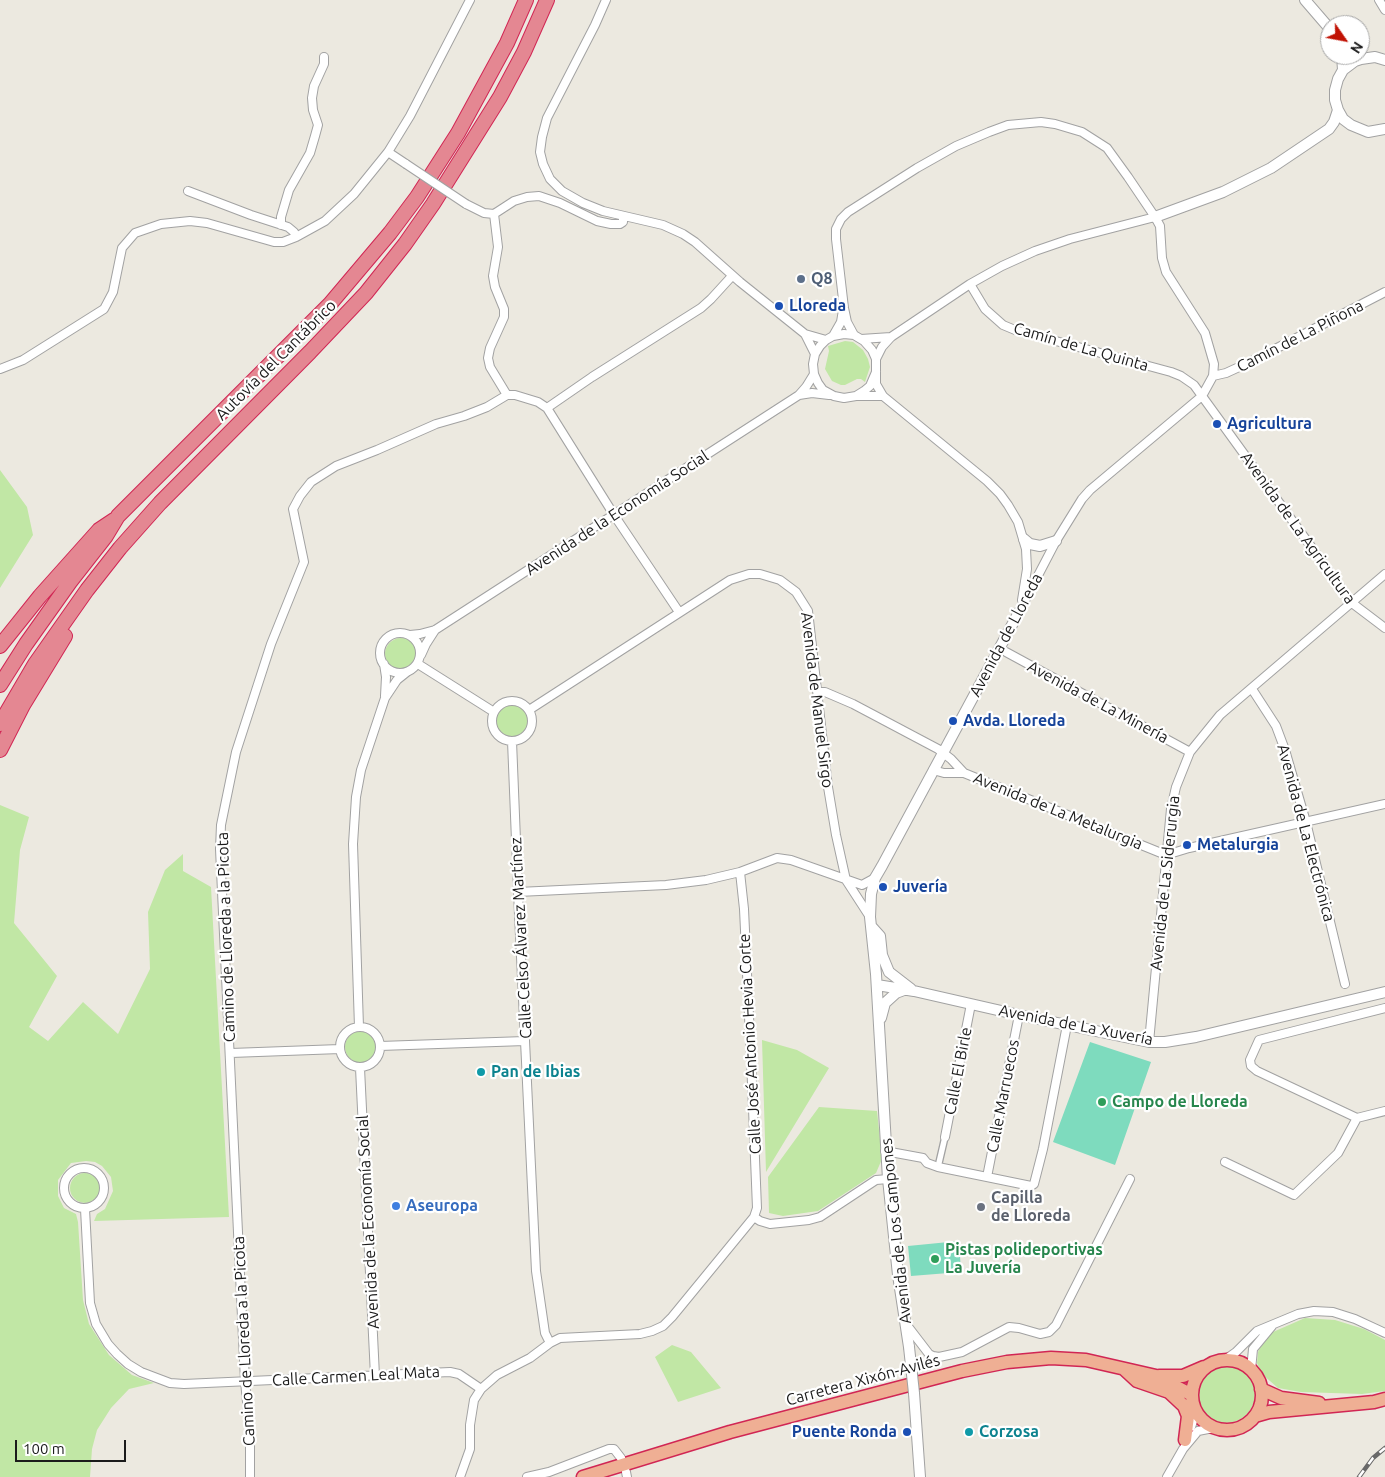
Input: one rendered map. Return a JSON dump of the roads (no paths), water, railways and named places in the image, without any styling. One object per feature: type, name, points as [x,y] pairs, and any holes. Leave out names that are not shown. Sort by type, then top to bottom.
[{"type":"highway","name":"Autovía del Cantábrico","points":[[0,685],[26,644],[70,582],[106,536],[118,516],[310,325],[390,233],[417,197],[458,133],[507,42],[526,0]]},
{"type":"highway","name":"Autovía del Cantábrico","points":[[0,724],[35,664],[87,590],[120,548],[166,496],[310,352],[366,293],[405,244],[481,131],[524,52],[547,0]]},
{"type":"highway","points":[[0,750],[23,705],[69,630],[114,567],[182,489],[311,362],[348,322],[366,293]]},
{"type":"highway","points":[[0,646],[40,596],[99,530],[118,516]]},
{"type":"highway","name":"Carretera Xixón-Avilés","points":[[584,1477],[730,1432],[962,1371],[1007,1362],[1051,1358],[1086,1360],[1156,1376],[1182,1376],[1205,1367]]},
{"type":"highway","points":[[1226,1359],[1241,1362],[1252,1370],[1258,1378],[1261,1400],[1255,1416],[1247,1424],[1232,1429],[1219,1429],[1206,1422],[1196,1412],[1192,1396],[1195,1379],[1205,1367],[1226,1359]]},
{"type":"highway","points":[[1122,1368],[1137,1381],[1169,1392],[1184,1406],[1188,1416],[1184,1444]]},
{"type":"highway","name":"Carretera Xixón-Avilés","points":[[1156,1376],[1192,1396]]},
{"type":"highway","points":[[1261,1389],[1281,1398],[1341,1405]]},
{"type":"highway","points":[[1255,1416],[1270,1412],[1374,1402],[1385,1399]]},
{"type":"street","points":[[0,369],[23,360],[104,309],[113,292],[122,248],[130,238],[141,231],[161,224],[190,221],[216,225],[265,241],[283,242],[325,221],[354,194],[388,152],[410,116],[470,0]]},
{"type":"street","points":[[606,0],[547,118],[540,152],[543,164],[550,178],[562,191],[590,205],[623,216],[664,225],[683,234],[805,334],[815,354]]},
{"type":"street","points":[[1305,0],[1320,17]]},
{"type":"street","points":[[1379,0],[1385,10]]},
{"type":"street","points":[[281,225],[281,218],[289,190],[310,153],[316,136],[318,124],[313,110],[312,98],[314,86],[324,64],[324,56]]},
{"type":"street","points":[[1370,57],[1384,59]]},
{"type":"street","points":[[1343,65],[1343,70]]},
{"type":"street","points":[[1348,65],[1338,79],[1335,90],[1335,100],[1343,119],[1351,125],[1368,132],[1385,129]]},
{"type":"street","points":[[876,359],[882,347],[891,337],[970,284],[1002,266],[1035,251],[1070,239],[1154,217],[1223,192],[1271,168],[1329,129],[1334,122],[1338,110]]},
{"type":"street","points":[[1019,612],[1027,569],[1024,539],[1014,515],[1000,494],[883,396],[876,384],[876,359],[872,350],[857,337],[847,322],[836,239],[836,229],[841,219],[848,212],[917,168],[956,146],[1008,125],[1040,122],[1055,124],[1082,132],[1106,148],[1128,176],[1160,226],[1162,258],[1166,272],[1205,333],[1214,364],[1213,376],[1202,396]]},
{"type":"street","points":[[1329,129],[1351,125]]},
{"type":"street","points":[[388,152],[466,204],[484,213],[494,214],[514,201],[539,196],[597,221],[620,224],[623,222],[623,216]]},
{"type":"street","points":[[188,191],[281,225],[294,232],[296,237]]},
{"type":"street","points":[[494,214],[498,247],[493,276],[495,287],[504,309],[504,317],[490,348],[488,358],[490,368],[508,395],[515,395],[538,402],[547,408],[614,515],[679,612]]},
{"type":"street","points":[[547,408],[599,372],[700,308],[732,276]]},
{"type":"street","name":"Camín de La Quinta","points":[[970,284],[985,309],[1003,325],[1015,330],[1171,372],[1189,381],[1202,396]]},
{"type":"street","name":"Camín de La Piñona","points":[[1213,376],[1226,373],[1250,362],[1385,292]]},
{"type":"street","points":[[834,396],[823,390],[818,383],[814,374],[813,364],[815,354],[830,338],[841,322],[844,308]]},
{"type":"street","points":[[805,334],[830,338],[844,334],[857,337],[891,337]]},
{"type":"street","points":[[856,396],[870,386],[876,372]]},
{"type":"street","name":"Avenida de la Economía Social","points":[[410,635],[435,630],[614,515],[799,395],[814,374]]},
{"type":"street","points":[[799,395],[812,393],[844,398],[883,396]]},
{"type":"street","name":"Camino de Lloreda a la Picota","points":[[250,1477],[250,1434],[220,849],[221,825],[236,752],[271,644],[304,562],[294,509],[300,496],[311,482],[336,466],[436,424],[479,410],[508,395]]},
{"type":"street","name":"Avenida de Lloreda","points":[[871,921],[871,894],[875,878],[1075,509],[1090,490],[1202,396]]},
{"type":"street","name":"Avenida de La Agricultura","points":[[1202,396],[1352,603],[1385,628]]},
{"type":"street","points":[[1024,539],[1030,544],[1040,546],[1056,541]]},
{"type":"street","name":"Avenida de Manuel Sirgo","points":[[529,710],[730,580],[740,576],[760,574],[780,580],[796,592],[808,611],[819,692],[828,787],[836,836],[846,880],[871,921],[877,985]]},
{"type":"street","name":"Avenida de La Siderurgia","points":[[1149,1042],[1166,854],[1176,787],[1190,752],[1220,715],[1385,574]]},
{"type":"street","name":"Avenida de la Economía Social","points":[[419,660],[435,630]]},
{"type":"street","points":[[359,1027],[353,820],[361,770],[385,698],[386,677],[380,649],[387,637],[393,634],[400,632],[410,635],[418,641],[420,646],[419,660],[398,680],[385,698]]},
{"type":"street","name":"Avenida de La Minería","points":[[1006,652],[1190,752]]},
{"type":"street","points":[[419,660],[494,712]]},
{"type":"street","points":[[384,664],[393,672],[407,672]]},
{"type":"street","name":"Avenida de La Electrónica","points":[[1252,689],[1276,726],[1285,750],[1306,822],[1345,984]]},
{"type":"street","points":[[819,692],[825,692],[853,704],[942,752],[964,773]]},
{"type":"street","points":[[514,700],[520,702],[529,710],[532,721],[528,733],[524,737],[512,741],[499,737],[495,732],[492,718],[494,712],[502,703],[514,700]]},
{"type":"street","name":"Calle Celso Álvarez Martínez","points":[[512,741],[536,1271],[545,1333],[550,1343]]},
{"type":"street","points":[[933,770],[944,773],[964,773]]},
{"type":"street","name":"Avenida de La Metalurgia","points":[[964,773],[1166,854]]},
{"type":"street","points":[[1166,854],[1385,804]]},
{"type":"street","points":[[518,892],[666,885],[706,880],[740,872],[777,858],[792,860],[862,885],[875,878]]},
{"type":"street","name":"Calle José Antonio Hevia Corte","points":[[740,872],[744,909],[751,1059],[757,1208],[754,1217]]},
{"type":"street","name":"Avenida de La Xuvería","points":[[871,921],[880,936],[882,955],[889,972],[909,990]]},
{"type":"street","name":"Avenida de La Xuvería","points":[[877,985],[909,990],[1149,1042],[1184,1040],[1385,992]]},
{"type":"street","name":"Avenida de Los Campones","points":[[877,985],[888,1179],[898,1275],[914,1393],[920,1477]]},
{"type":"street","points":[[879,1023],[885,1003],[896,994],[909,990]]},
{"type":"street","name":"Calle El Birle","points":[[945,1138],[971,1004]]},
{"type":"street","points":[[1385,1008],[1259,1040],[1252,1051],[1250,1060],[1251,1066],[1257,1072],[1357,1118],[1385,1111]]},
{"type":"street","name":"Calle Marruecos","points":[[987,1177],[1019,1015]]},
{"type":"street","points":[[886,1151],[923,1158],[928,1163],[938,1167],[1031,1186],[1036,1181],[1044,1149],[1067,1025]]},
{"type":"street","points":[[359,1027],[371,1030],[379,1040],[380,1046],[377,1059],[372,1064],[360,1068],[344,1060],[340,1043],[347,1032],[359,1027]]},
{"type":"street","points":[[380,1046],[525,1041]]},
{"type":"street","points":[[231,1053],[340,1049]]},
{"type":"street","name":"Avenida de la Economía Social","points":[[360,1068],[375,1376]]},
{"type":"street","points":[[1225,1162],[1294,1195],[1338,1153],[1357,1118]]},
{"type":"street","points":[[938,1167],[945,1138]]},
{"type":"street","points":[[88,1168],[100,1175],[105,1187],[102,1199],[92,1208],[85,1209],[72,1205],[64,1193],[66,1180],[75,1170],[88,1168]]},
{"type":"street","points":[[460,1477],[470,1449],[470,1424],[474,1400],[481,1389],[497,1375],[530,1358],[560,1338],[640,1334],[663,1326],[680,1308],[754,1217],[770,1224],[810,1220],[820,1217],[876,1180],[888,1179]]},
{"type":"street","points":[[906,1324],[929,1354],[939,1357],[962,1352],[1009,1327],[1040,1334],[1049,1332],[1056,1325],[1130,1179]]},
{"type":"street","name":"Calle Carmen Leal Mata","points":[[85,1209],[90,1303],[96,1324],[117,1354],[140,1372],[170,1383],[184,1384],[450,1372],[469,1379],[481,1389]]},
{"type":"street","points":[[1226,1359],[1236,1352],[1257,1331],[1275,1322],[1314,1311],[1333,1312],[1356,1319],[1385,1332]]},
{"type":"street","points":[[1252,1370],[1253,1349],[1275,1322]]},
{"type":"street","points":[[1167,1477],[1184,1444],[1196,1412]]},
{"type":"street","points":[[1184,1444],[1198,1431],[1219,1429]]},
{"type":"street","points":[[527,1477],[549,1472],[610,1449],[614,1449],[621,1458]]},
{"type":"railway","points":[[1359,1477],[1373,1458],[1385,1448]]},
{"type":"place","name":"Q8","points":[[801,279]]},
{"type":"place","name":"Lloreda","points":[[779,306]]},
{"type":"place","name":"Agricultura","points":[[1217,424]]},
{"type":"place","name":"Avda. Lloreda","points":[[953,721]]},
{"type":"place","name":"Metalurgia","points":[[1187,845]]},
{"type":"place","name":"Juvería","points":[[883,887]]},
{"type":"place","name":"Pan de Ibias","points":[[481,1072]]},
{"type":"place","name":"Campo de Lloreda","points":[[1102,1102]]},
{"type":"place","name":"Aseuropa","points":[[396,1206]]},
{"type":"place","name":"Capilla de Lloreda","points":[[981,1207]]},
{"type":"place","name":"Pistas polideportivas La Juvería","points":[[935,1259]]},
{"type":"place","name":"Puente Ronda","points":[[907,1432]]},
{"type":"place","name":"Corzosa","points":[[969,1432]]}]
